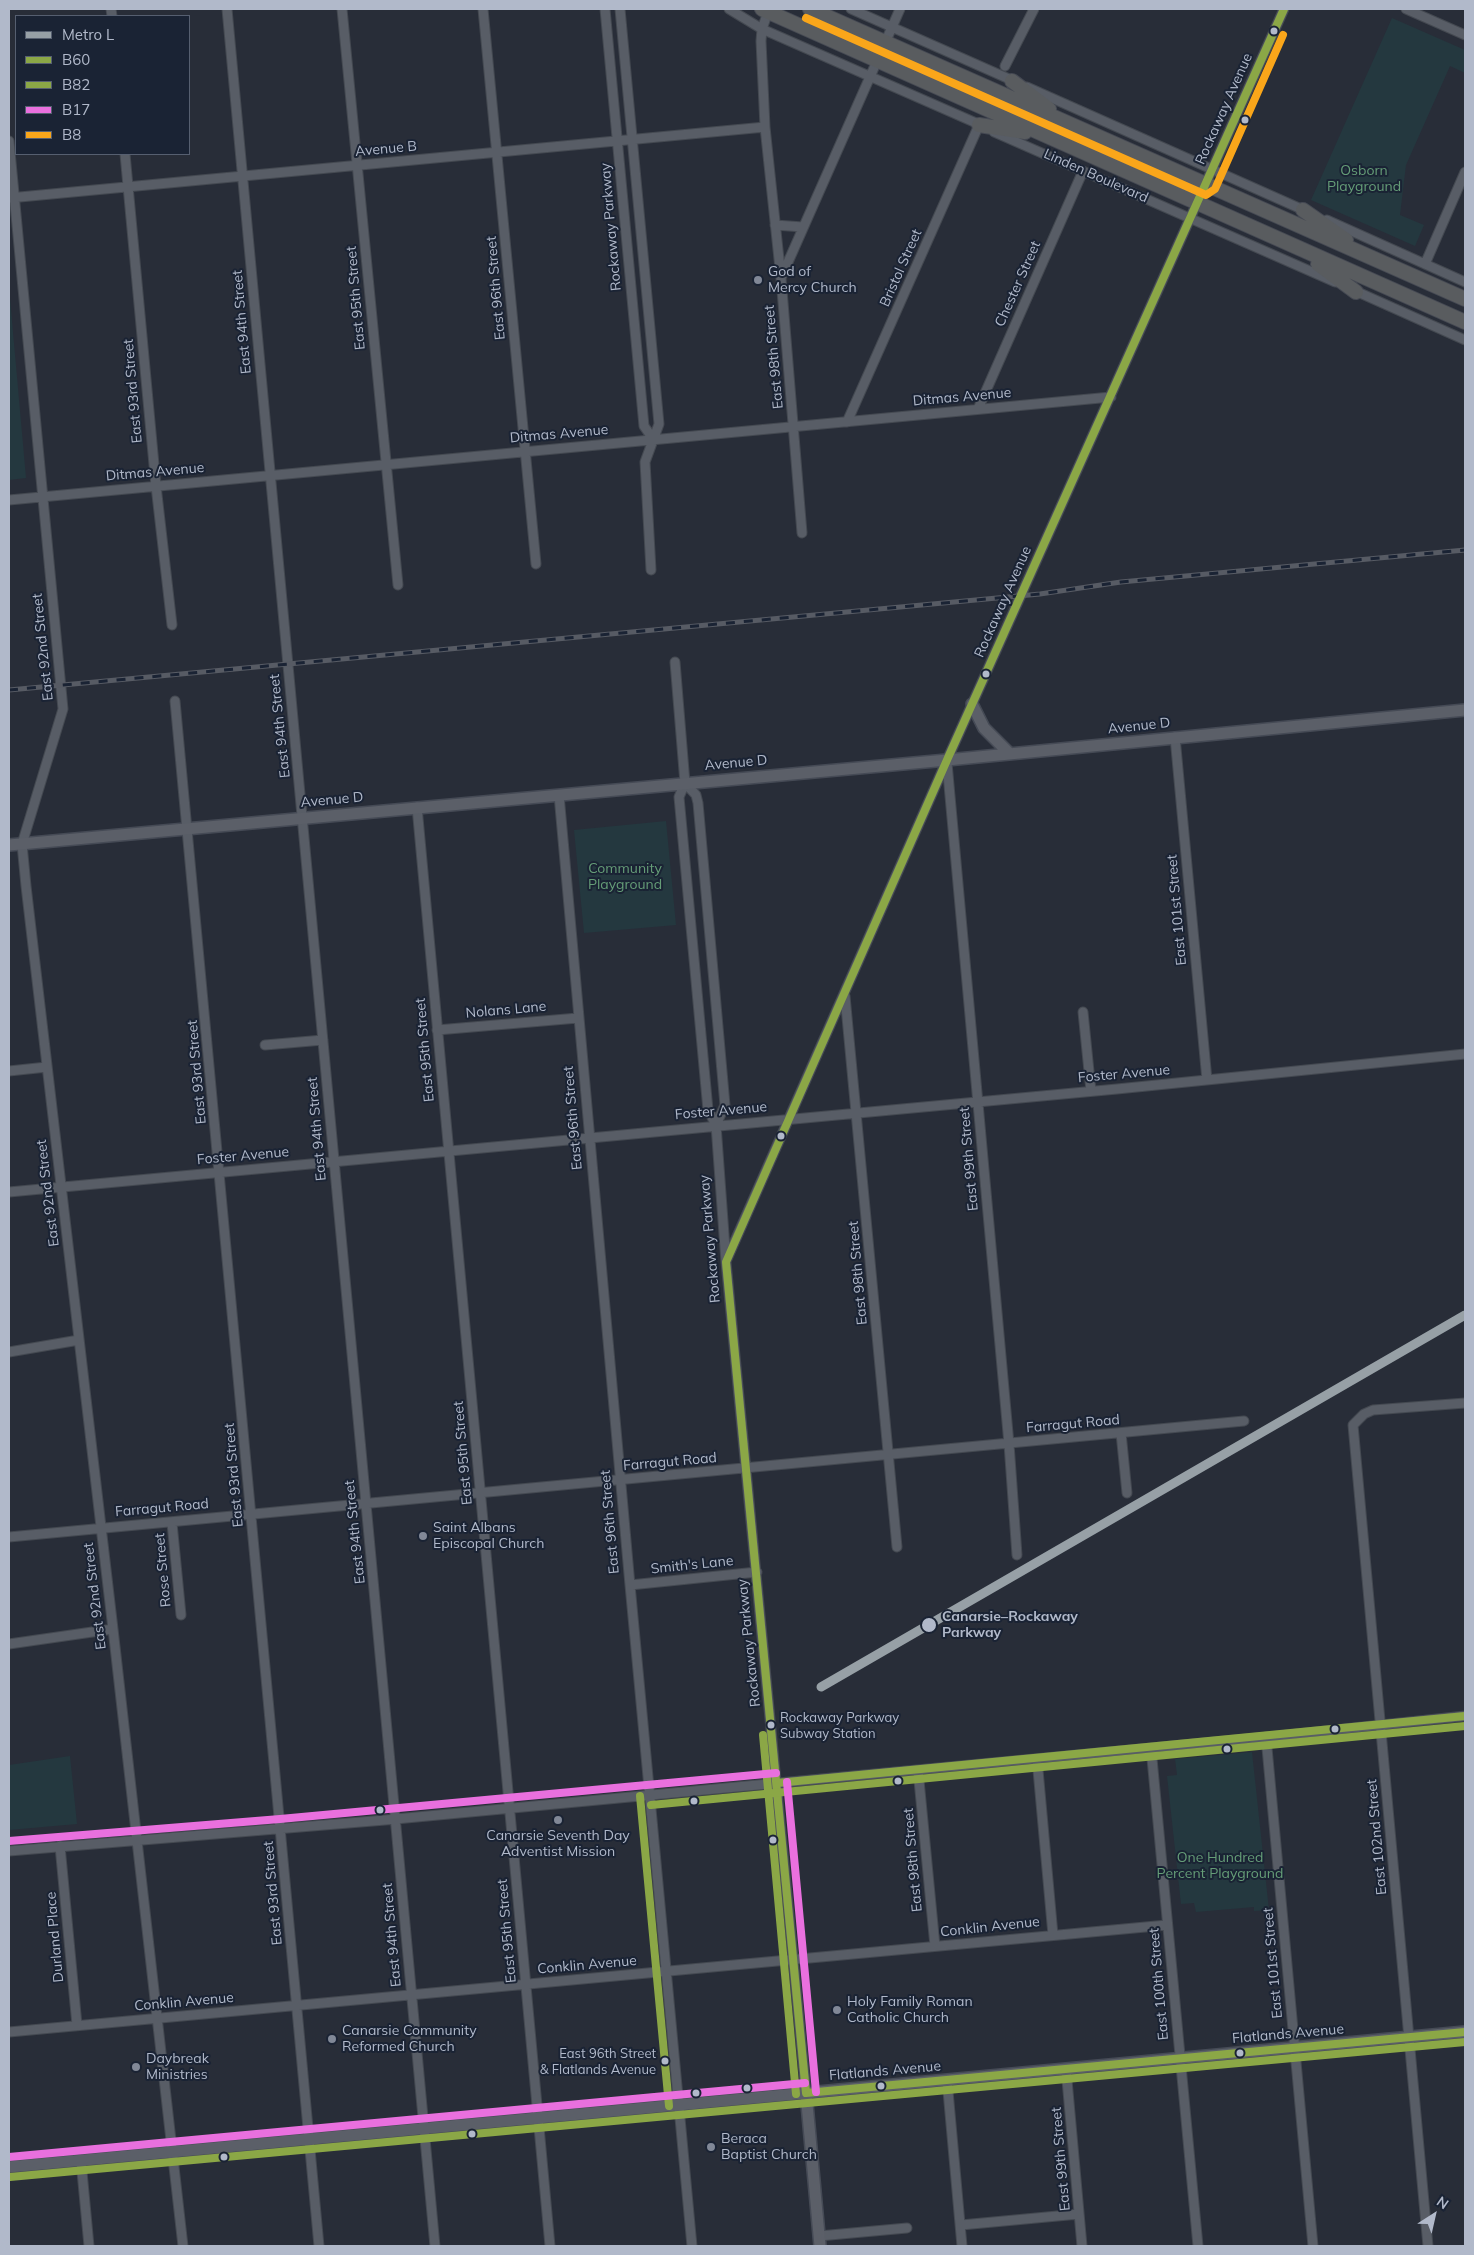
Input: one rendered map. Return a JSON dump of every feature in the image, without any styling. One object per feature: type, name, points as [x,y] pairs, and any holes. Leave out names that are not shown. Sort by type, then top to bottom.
[{"type":"highway","points":[[810,9],[1465,299]]},
{"type":"highway","name":"Linden Boulevard","points":[[766,10],[1465,322]]},
{"type":"highway","points":[[1012,80],[1065,122]]},
{"type":"highway","points":[[979,125],[1045,136]]},
{"type":"highway","points":[[1303,210],[1371,258]]},
{"type":"highway","points":[[1295,247],[1356,292]]},
{"type":"highway","points":[[1411,275],[1465,288]]},
{"type":"main road","points":[[972,704],[984,728],[1010,754]]},
{"type":"main road","name":"Avenue D","points":[[9,845],[947,760],[1465,710]]},
{"type":"main road","name":"Flatlands Avenue","points":[[9,2167],[1465,2032]]},
{"type":"main road","name":"Rockaway Parkway","points":[[806,2093],[820,2241]]},
{"type":"street","name":"East 94th Street","points":[[227,9],[435,2246]]},
{"type":"street","name":"East 95th Street","points":[[342,9],[398,585]]},
{"type":"street","name":"East 96th Street","points":[[483,9],[536,564]]},
{"type":"street","name":"Rockaway Parkway","points":[[606,9],[644,426],[653,439]]},
{"type":"street","name":"Rockaway Parkway","points":[[620,9],[659,424],[645,462],[651,570]]},
{"type":"street","name":"Linden Boulevard","points":[[729,9],[762,29],[1465,340]]},
{"type":"street","points":[[851,9],[1465,282]]},
{"type":"street","points":[[781,278],[900,9]]},
{"type":"street","points":[[1006,66],[1034,9]]},
{"type":"street","name":"Rockaway Avenue","points":[[726,1262],[845,996],[947,760],[1284,9]]},
{"type":"street","points":[[762,29],[766,10]]},
{"type":"street","points":[[1410,10],[1465,35]]},
{"type":"street","name":"East 98th Street","points":[[762,29],[765,127],[781,278],[802,532]]},
{"type":"street","name":"Bristol Street","points":[[847,422],[979,125]]},
{"type":"street","name":"Avenue B","points":[[11,198],[765,127]]},
{"type":"street","name":"East 92nd Street","points":[[9,141],[11,198],[63,709],[22,844],[183,2246]]},
{"type":"street","name":"East 93rd Street","points":[[125,155],[156,486],[172,626]]},
{"type":"street","name":"Chester Street","points":[[978,409],[1083,171]]},
{"type":"street","points":[[1425,264],[1465,172]]},
{"type":"street","points":[[775,225],[803,227]]},
{"type":"street","name":"Ditmas Avenue","points":[[9,500],[1111,397]]},
{"type":"street","name":"Rockaway Parkway","points":[[675,662],[685,783],[679,797],[708,1110],[716,1125],[726,1262],[778,1783],[806,2093]]},
{"type":"street","name":"East 93rd Street","points":[[175,701],[319,2246]]},
{"type":"street","name":"East 101st Street","points":[[1175,737],[1207,1080]]},
{"type":"street","name":"East 99th Street","points":[[947,760],[1009,1444],[1017,1555]]},
{"type":"street","name":"Rockaway Parkway","points":[[685,783],[696,795],[698,804],[725,1105],[716,1125]]},
{"type":"street","name":"East 96th Street","points":[[559,795],[692,2246]]},
{"type":"street","name":"East 95th Street","points":[[417,807],[550,2246]]},
{"type":"street","name":"East 98th Street","points":[[845,996],[897,1547]]},
{"type":"street","points":[[1083,1012],[1091,1091]]},
{"type":"street","name":"Nolans Lane","points":[[437,1030],[578,1018]]},
{"type":"street","points":[[265,1045],[323,1040]]},
{"type":"street","name":"Foster Avenue","points":[[9,1192],[1091,1091],[1465,1054]]},
{"type":"street","points":[[9,1071],[47,1068]]},
{"type":"street","points":[[9,1352],[78,1340]]},
{"type":"street","name":"East 102nd Street","points":[[1428,2246],[1353,1425],[1364,1414],[1373,1410],[1465,1403]]},
{"type":"street","name":"Farragut Road","points":[[9,1537],[251,1513],[889,1456],[1244,1421]]},
{"type":"street","points":[[1121,1433],[1126,1493]]},
{"type":"street","name":"Rose Street","points":[[172,1522],[181,1615]]},
{"type":"street","name":"Smith's Lane","points":[[630,1585],[757,1572]]},
{"type":"street","points":[[9,1644],[113,1629]]},
{"type":"street","points":[[9,1851],[281,1830],[1266,1737],[1465,1716]]},
{"type":"street","name":"East 101st Street","points":[[1266,1737],[1313,2246]]},
{"type":"street","name":"East 100th Street","points":[[1151,1748],[1198,2246]]},
{"type":"street","points":[[1037,1759],[1053,1935]]},
{"type":"street","name":"East 98th Street","points":[[918,1770],[935,1946]]},
{"type":"street","name":"Durland Place","points":[[60,1846],[77,2025]]},
{"type":"street","name":"Conklin Avenue","points":[[9,2032],[1167,1925]]},
{"type":"street","name":"East 99th Street","points":[[1066,2069],[1082,2246]]},
{"type":"street","points":[[947,2080],[962,2246]]},
{"type":"street","points":[[81,2161],[89,2246]]},
{"type":"street","points":[[960,2225],[1080,2214]]},
{"type":"street","points":[[820,2241],[908,2228]]},
{"type":"green space","name":"Osborn Playground","points":[[1392,18],[1465,50],[1465,73],[1450,66],[1406,165],[1400,215],[1424,225],[1415,246],[1311,200]]},
{"type":"green space","points":[[9,287],[26,478],[9,480]]},
{"type":"green space","name":"Community Playground","points":[[666,821],[676,925],[584,933],[574,830]]},
{"type":"green space","name":"One Hundred Percent Playground","points":[[1252,1752],[1269,1910],[1254,1911],[1254,1907],[1196,1912],[1194,1903],[1181,1904],[1167,1776],[1177,1775],[1175,1759]]},
{"type":"green space","points":[[70,1756],[77,1824],[9,1830],[9,1765]]},
{"type":"railway","points":[[9,690],[1040,594],[1121,582],[1465,550]]},
{"type":"metro line","name":"L","points":[[821,1687],[1465,1315]]},
{"type":"transit line","name":"B60","points":[[1284,9],[947,760],[726,1262],[806,2093],[1465,2032]]},
{"type":"transit line","name":"B8","points":[[806,18],[1206,195],[1215,189],[1283,35]]},
{"type":"transit line","name":"B60","points":[[777,1783],[1465,1716]]},
{"type":"transit line","name":"B82","points":[[651,1805],[1465,1726]]},
{"type":"transit line","name":"B82","points":[[763,1735],[796,2094]]},
{"type":"transit line","name":"B17","points":[[9,1841],[280,1819],[776,1773]]},
{"type":"transit line","name":"B17","points":[[787,1782],[816,2092]]},
{"type":"transit line","name":"B82","points":[[640,1796],[669,2106]]},
{"type":"transit line","name":"B82","points":[[10,2177],[1465,2042]]},
{"type":"transit line","name":"B17","points":[[9,2157],[805,2083]]},
{"type":"place","name":"God of Mercy Church","points":[[758,280]]},
{"type":"place","name":"Saint Albans Episcopal Church","points":[[423,1536]]},
{"type":"place","name":"Canarsie–Rockaway Parkway","points":[[929,1625]]},
{"type":"place","name":"Rockaway Parkway Subway Station","points":[[771,1725]]},
{"type":"place","name":"Canarsie Seventh Day Adventist Mission","points":[[558,1820]]},
{"type":"place","name":"Holy Family Roman Catholic Church","points":[[837,2010]]},
{"type":"place","name":"Canarsie Community Reformed Church","points":[[332,2039]]},
{"type":"place","name":"East 96th Street & Flatlands Avenue","points":[[665,2061]]},
{"type":"place","name":"Daybreak Ministries","points":[[136,2067]]},
{"type":"place","name":"Beraca Baptist Church","points":[[711,2147]]}]
